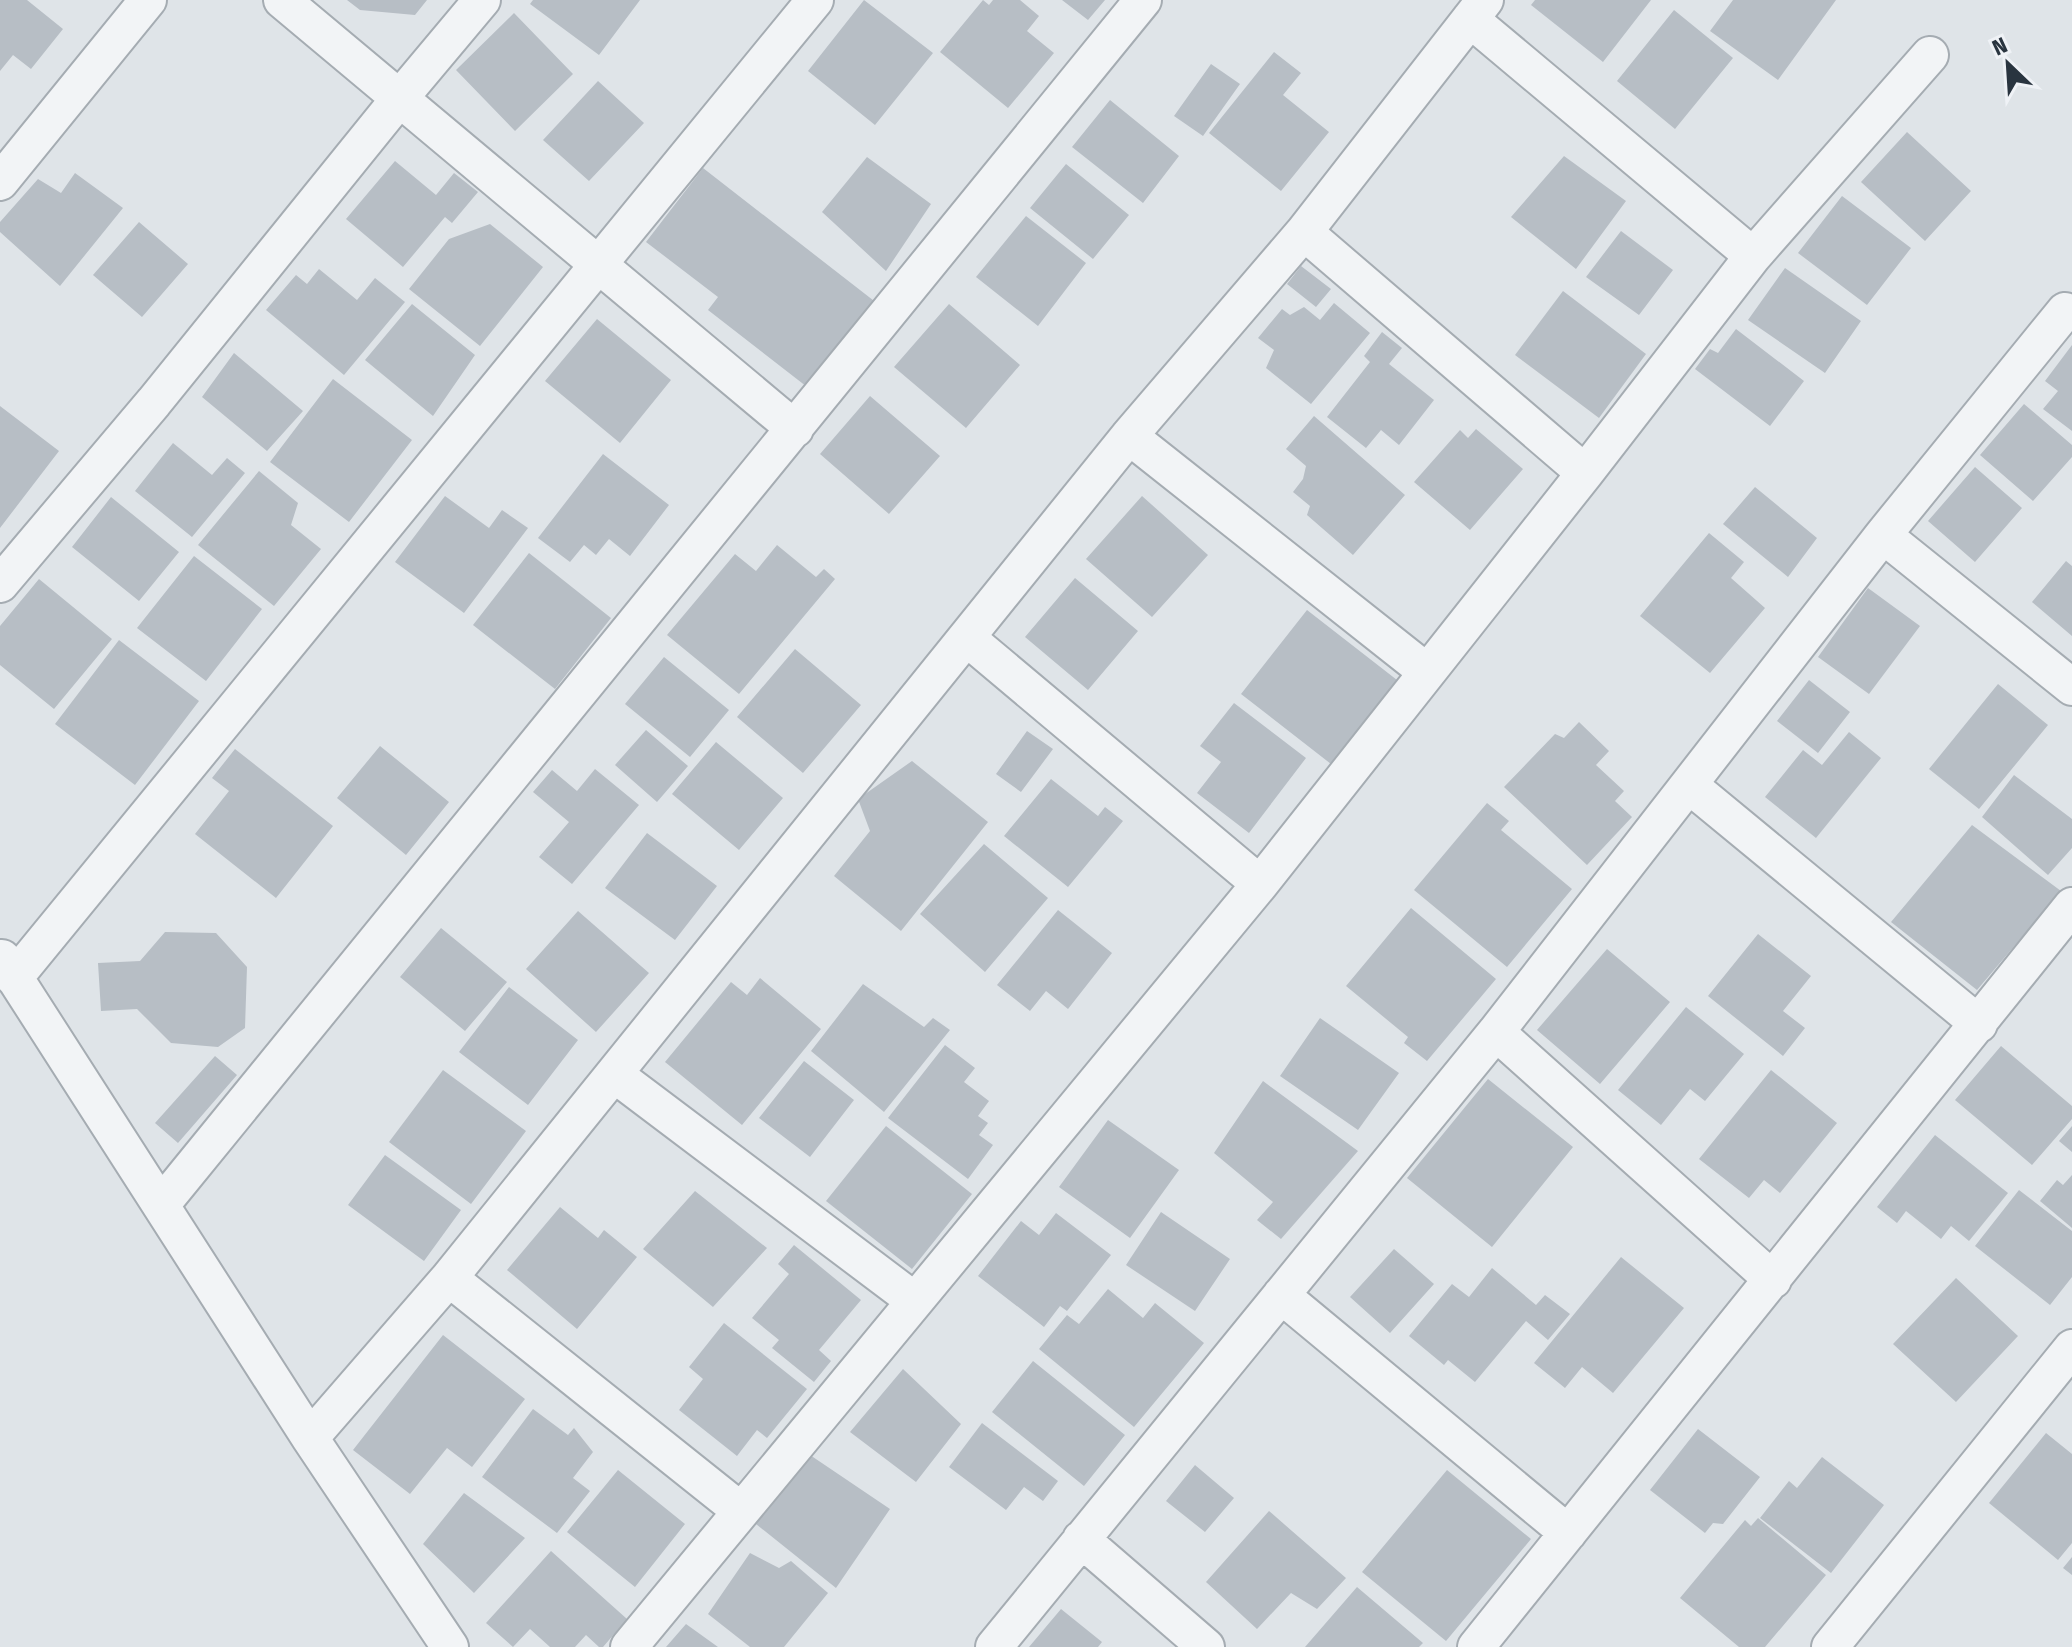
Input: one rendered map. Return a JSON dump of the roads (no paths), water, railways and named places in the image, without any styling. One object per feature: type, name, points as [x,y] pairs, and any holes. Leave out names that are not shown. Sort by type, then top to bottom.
[{"type":"street","points":[[0,182],[148,0]]},
{"type":"street","points":[[282,0],[795,429]]},
{"type":"street","points":[[0,584],[154,402],[482,0]]},
{"type":"street","points":[[450,1647],[310,1438],[7,967],[599,265],[815,0]]},
{"type":"street","points":[[161,1205],[1143,0]]},
{"type":"street","points":[[310,1438],[449,1278],[1129,436],[1304,232],[1477,9],[1753,256]]},
{"type":"street","points":[[629,1647],[1260,884],[1753,256],[1930,55]]},
{"type":"street","points":[[1304,232],[1585,473]]},
{"type":"street","points":[[994,1647],[1496,1032],[1883,535],[2065,311]]},
{"type":"street","points":[[1129,436],[1427,672]]},
{"type":"street","points":[[1883,535],[2072,687]]},
{"type":"street","points":[[967,638],[1260,884]]},
{"type":"street","points":[[1689,785],[1979,1024]]},
{"type":"street","points":[[1476,1647],[2072,906]]},
{"type":"street","points":[[1496,1032],[1773,1280]]},
{"type":"street","points":[[614,1074],[915,1301]]},
{"type":"street","points":[[449,1278],[741,1511]]},
{"type":"street","points":[[1281,1295],[1568,1533]]},
{"type":"street","points":[[1830,1647],[2072,1348]]},
{"type":"street","points":[[1081,1539],[1206,1647]]}]
